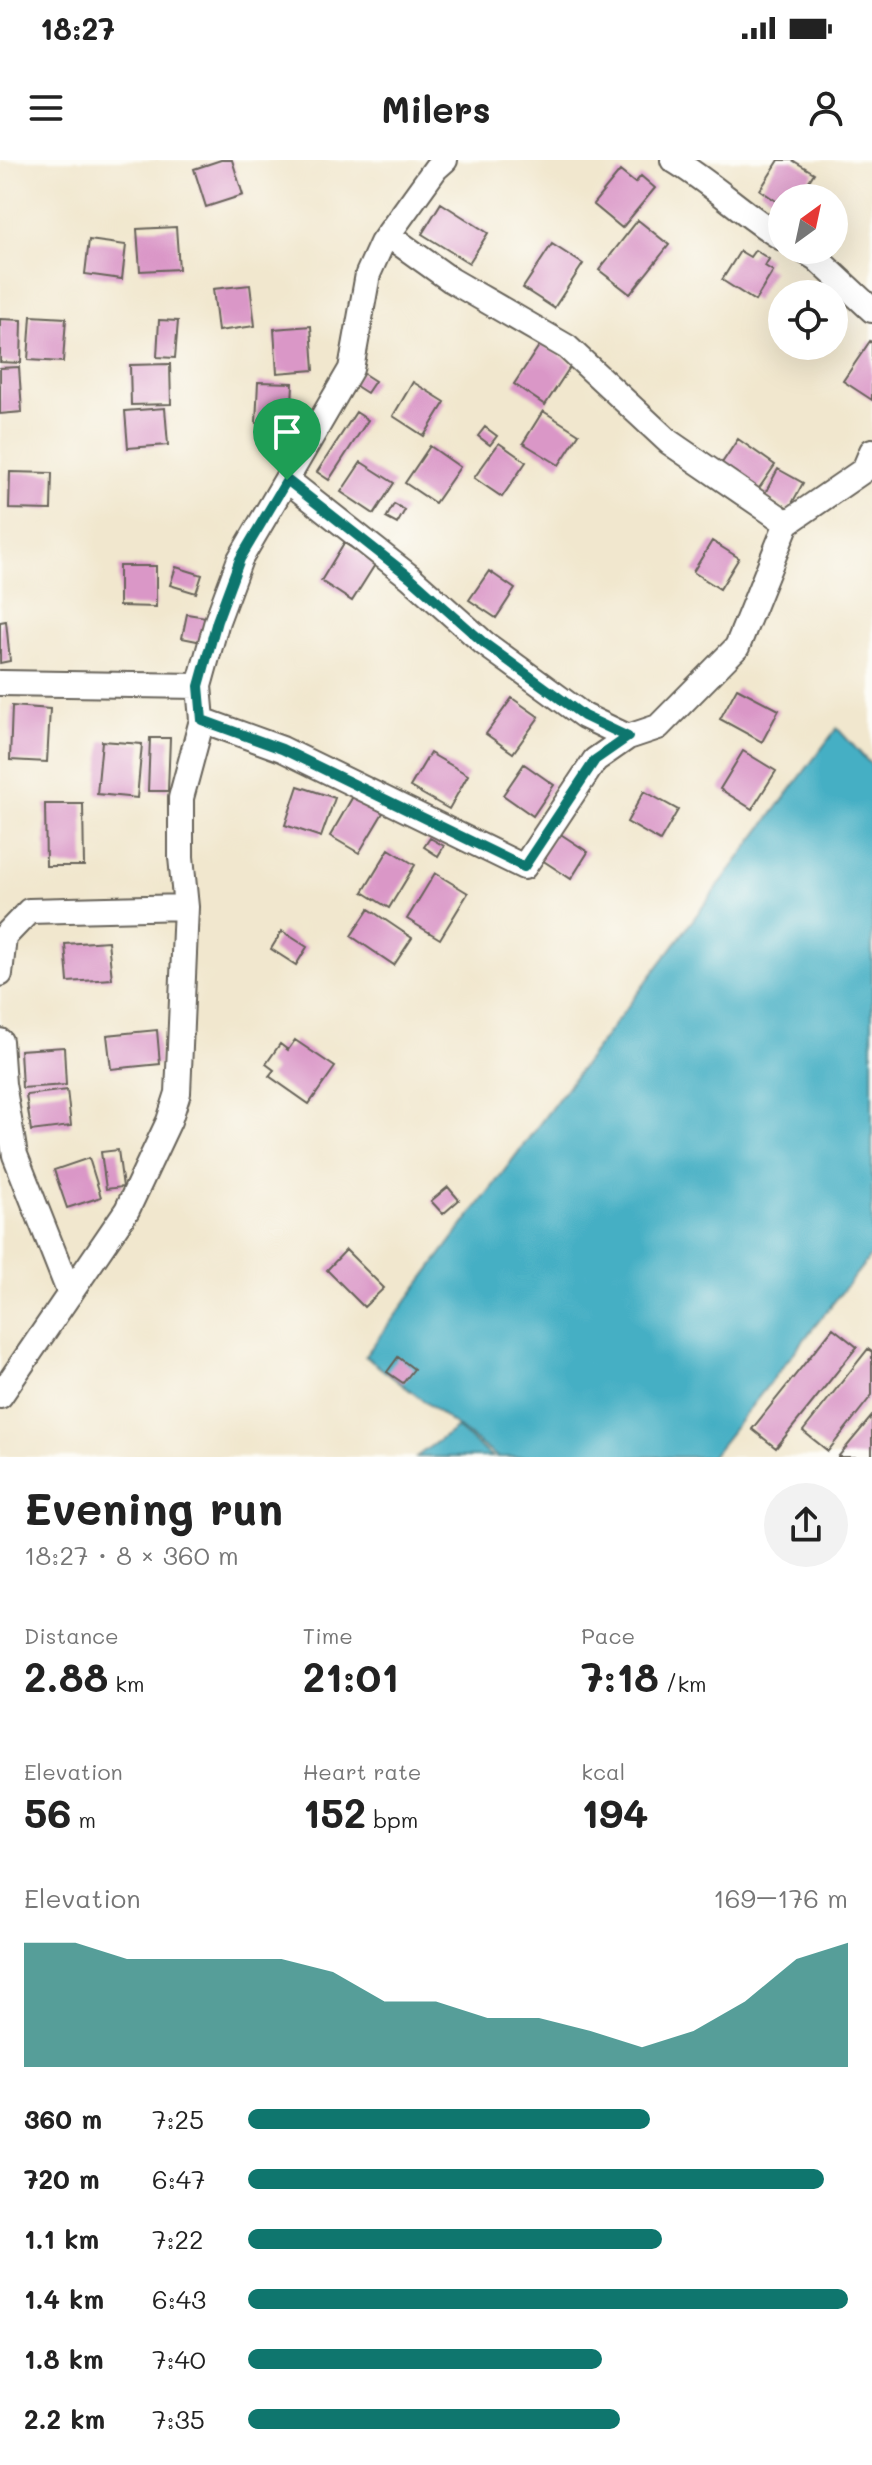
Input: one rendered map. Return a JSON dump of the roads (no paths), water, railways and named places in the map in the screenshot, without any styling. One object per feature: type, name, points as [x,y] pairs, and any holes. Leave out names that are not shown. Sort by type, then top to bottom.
[{"type":"street","points":[[0,1396],[127,1210],[169,1121],[178,1093],[186,907],[181,857],[181,798],[202,720],[199,686],[217,621],[240,559],[351,369],[368,274],[388,235],[445,160]]},
{"type":"street","points":[[673,160],[700,176],[768,229]]},
{"type":"street","points":[[388,235],[451,280],[567,347],[669,442],[787,523]]},
{"type":"street","points":[[822,264],[872,310]]},
{"type":"street","points":[[202,720],[282,749],[524,867],[595,760],[628,737],[658,727],[737,647],[787,523],[864,470],[872,451]]},
{"type":"street","points":[[287,480],[410,577],[484,643],[584,716],[628,737]]},
{"type":"street","points":[[0,683],[199,686]]},
{"type":"street","points":[[0,974],[4,937],[29,911],[186,907]]},
{"type":"street","points":[[0,1041],[3,1084],[15,1155],[70,1294]]},
{"type":"water","points":[[837,728],[872,766],[872,1254],[711,1457],[497,1457],[365,1356]]},
{"type":"water","points":[[456,1428],[492,1457],[416,1457]]}]
